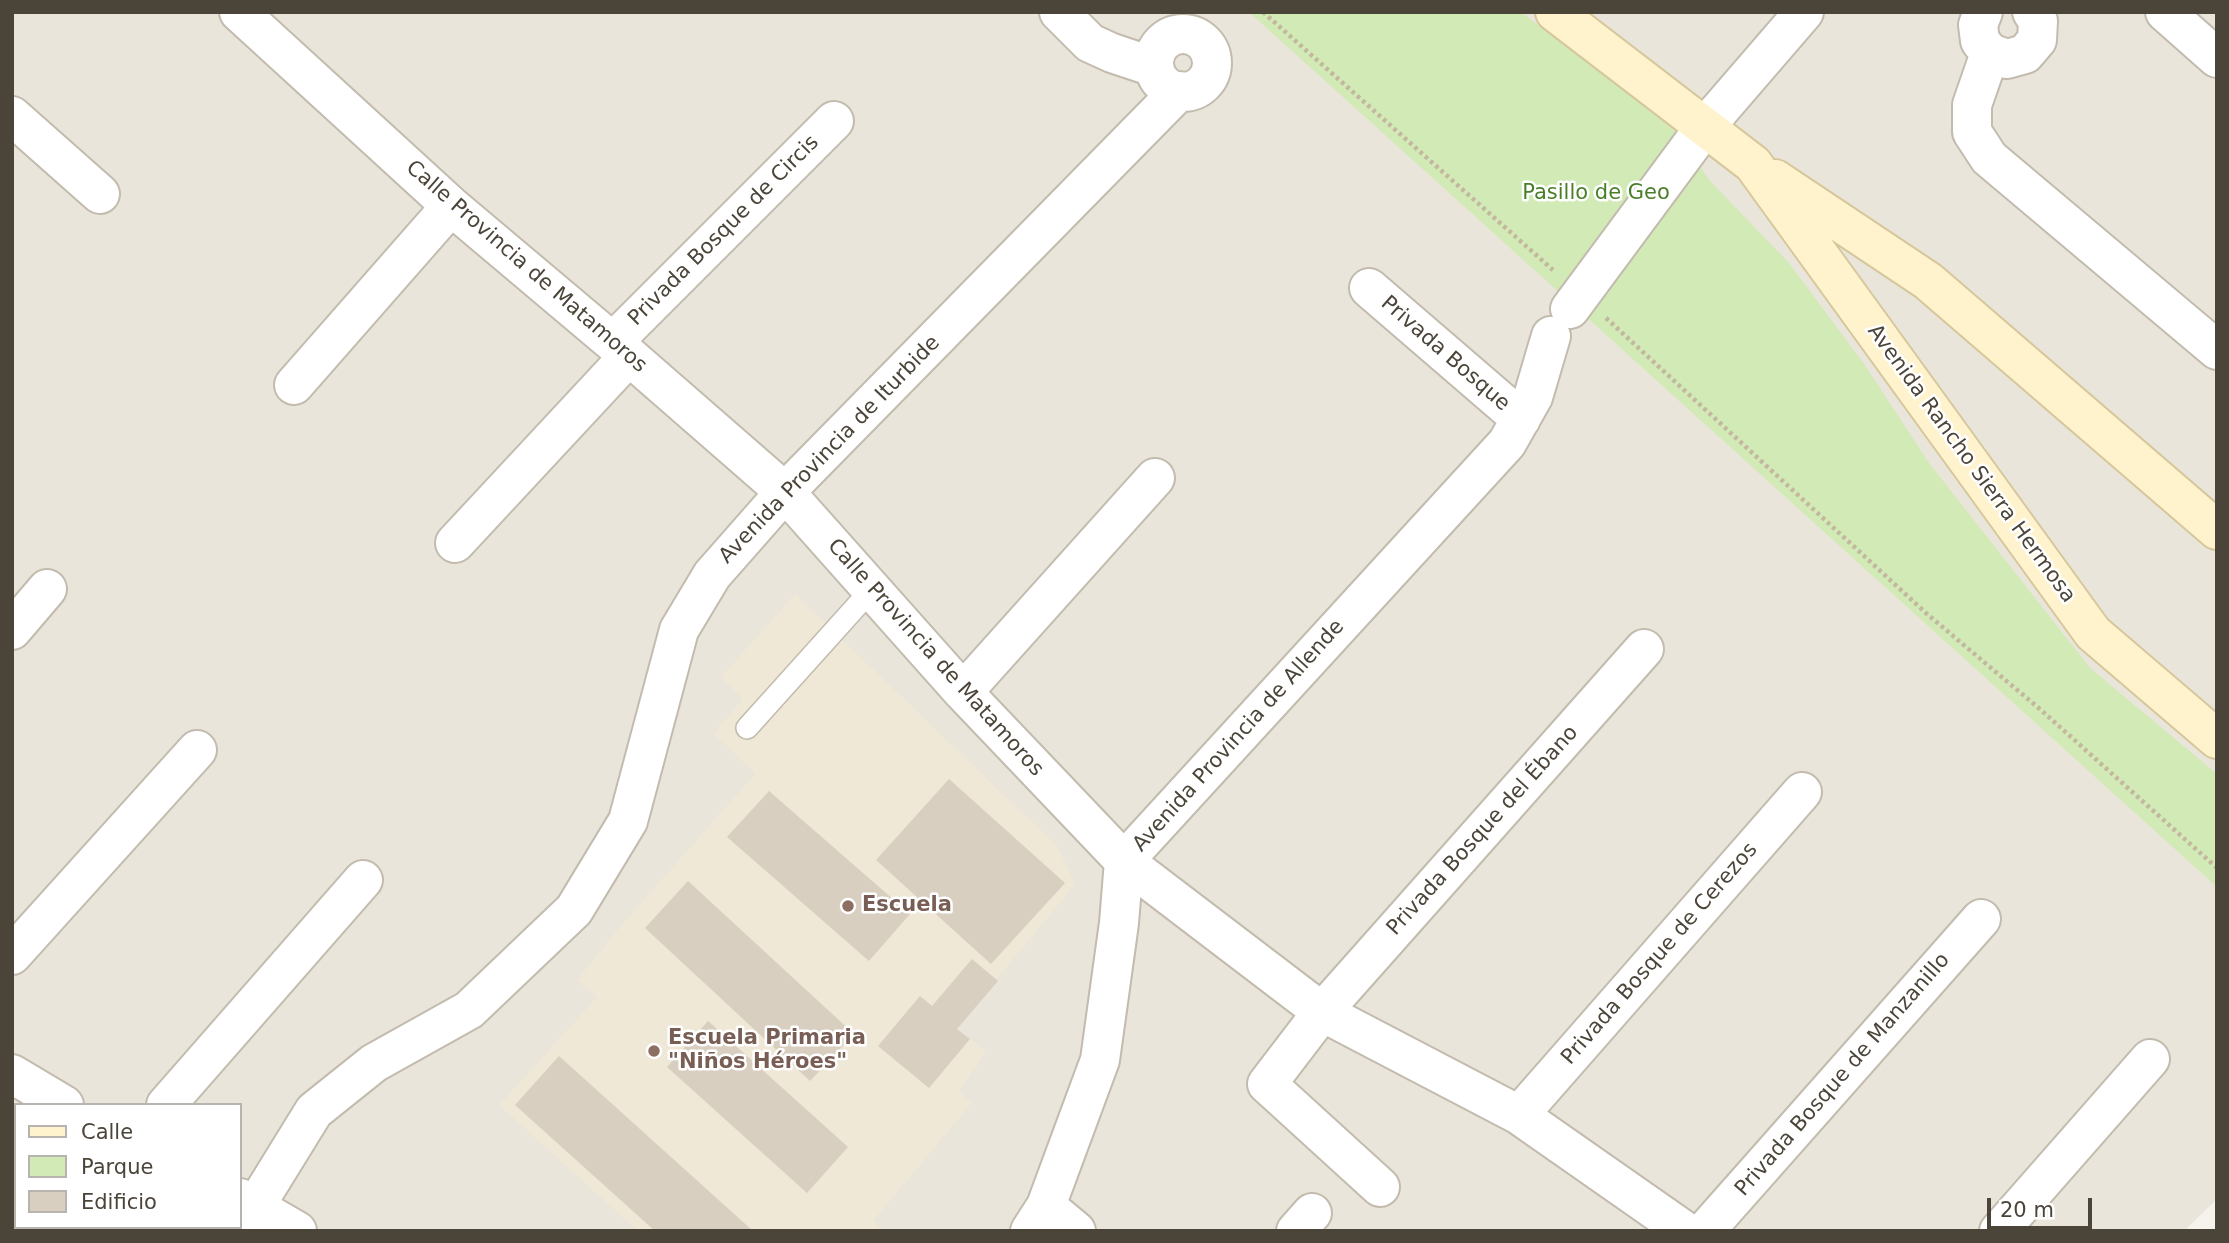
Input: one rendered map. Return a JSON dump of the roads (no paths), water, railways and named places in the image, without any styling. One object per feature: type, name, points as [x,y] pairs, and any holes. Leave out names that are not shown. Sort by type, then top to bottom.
[{"type":"street","name":"Calle Provincia de Matamoros","points":[[239,12],[451,206],[785,492],[963,692],[1124,862],[1322,1012],[1519,1115],[1683,1229]]},
{"type":"street","name":"Avenida Provincia de Iturbide","points":[[242,1216],[314,1111],[374,1063],[469,1010],[574,910],[628,821],[679,631],[712,575],[785,492],[1166,79],[1090,43],[1059,12]]},
{"type":"street","name":"Avenida Rancho Sierra Hermosa","points":[[1555,12],[1753,164],[1928,281],[2217,530]]},
{"type":"street","name":"Avenida Provincia de Allende","points":[[1038,1219],[1100,1060],[1119,923],[1124,862],[1507,443],[1533,397],[1567,313],[1704,128],[1804,12]]},
{"type":"street","points":[[1983,12],[1978,25],[1980,41],[1990,53],[2007,59],[2025,54],[2037,40],[2038,21],[2032,12]]},
{"type":"street","points":[[2165,12],[2217,58]]},
{"type":"street","points":[[1990,53],[1972,105],[1972,131],[1989,158],[2217,350]]},
{"type":"street","points":[[12,116],[100,194]]},
{"type":"street","name":"Privada Bosque de Circis","points":[[455,543],[621,349],[834,121]]},
{"type":"street","name":"Avenida Rancho Sierra Hermosa","points":[[1753,164],[2093,634],[2211,723]]},
{"type":"street","points":[[295,385],[451,206]]},
{"type":"street","name":"Privada Bosque","points":[[1369,288],[1521,419]]},
{"type":"street","points":[[963,692],[1156,478]]},
{"type":"street","points":[[12,630],[47,589]]},
{"type":"street","name":"Privada Bosque del Ébano","points":[[1380,1186],[1267,1084],[1322,1012],[1644,649]]},
{"type":"street","points":[[12,954],[197,750]]},
{"type":"street","name":"Privada Bosque de Cerezos","points":[[1519,1115],[1802,792]]},
{"type":"street","points":[[168,1103],[363,880]]},
{"type":"street","name":"Privada Bosque de Manzanillo","points":[[1683,1229],[1981,919]]},
{"type":"street","points":[[1999,1231],[2150,1059]]},
{"type":"street","points":[[12,1074],[61,1103]]},
{"type":"street","points":[[242,1217],[297,1231]]},
{"type":"street","points":[[1038,1219],[1076,1231]]},
{"type":"lane","points":[[747,728],[872,589]]},
{"type":"place","name":"Escuela","points":[[848,906]]},
{"type":"place","name":"Escuela Primaria \"Niños Héroes\"","points":[[654,1051]]},
{"type":"park label","name":"Pasillo de Geo","points":[[1596,194]]}]
